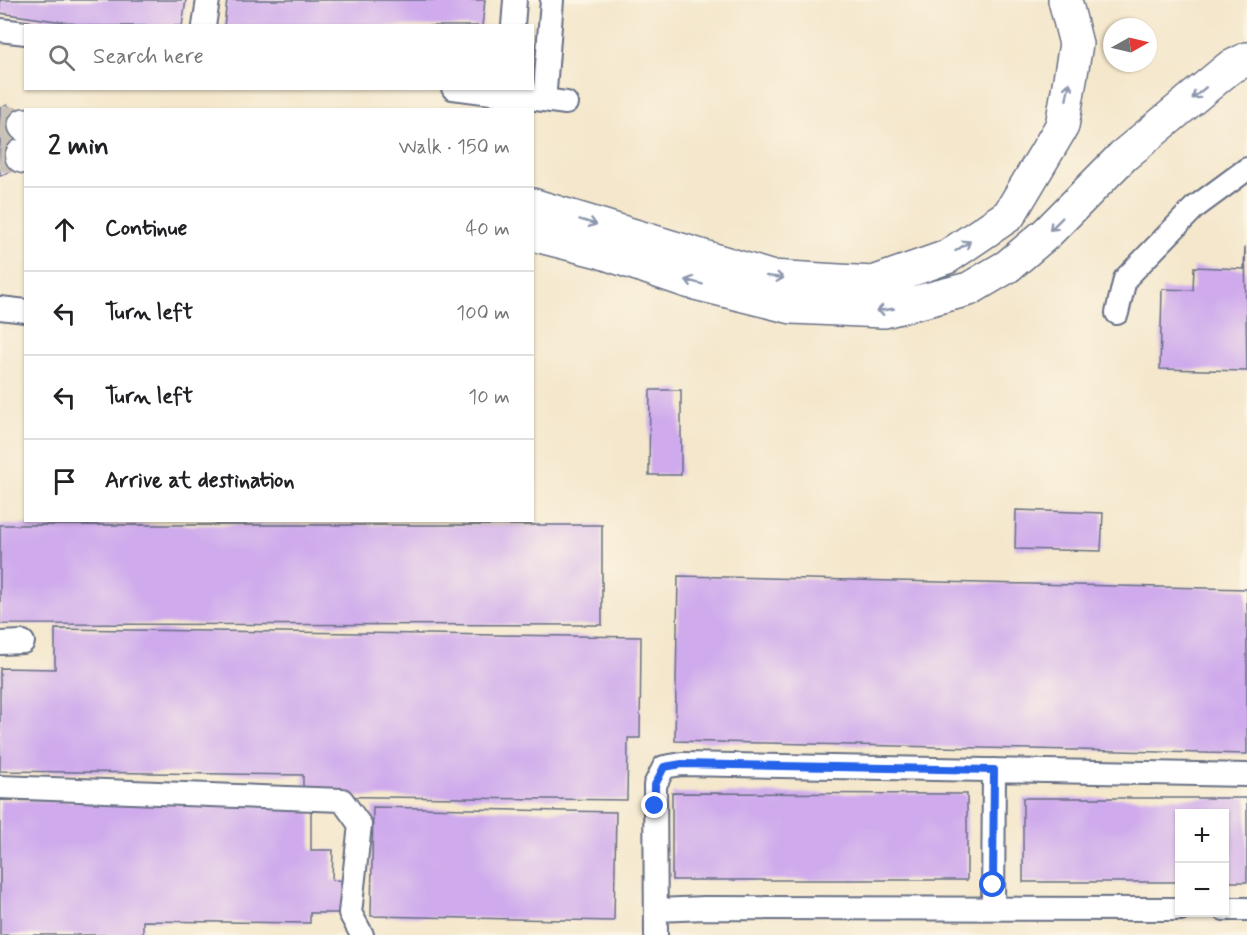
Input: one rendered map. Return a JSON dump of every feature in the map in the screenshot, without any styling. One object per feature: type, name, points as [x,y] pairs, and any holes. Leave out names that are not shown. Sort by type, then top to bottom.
[{"type":"highway","points":[[534,206],[770,277],[873,283],[947,257],[1009,214],[1062,126],[1076,45],[1065,0]]},
{"type":"highway","points":[[534,235],[599,251],[687,281],[792,307],[884,311],[969,289],[1008,266],[1047,232],[1123,156],[1229,68],[1247,59]]},
{"type":"lane","points":[[204,24],[208,0]]},
{"type":"lane","points":[[513,24],[515,0]]},
{"type":"lane","points":[[542,98],[545,90],[552,0]]},
{"type":"lane","points":[[0,30],[24,33]]},
{"type":"lane","points":[[480,90],[508,92],[534,100],[542,98],[566,103]]},
{"type":"lane","points":[[1117,313],[1125,279],[1194,208],[1247,170]]},
{"type":"lane","points":[[0,308],[24,310]]},
{"type":"lane","points":[[0,643],[23,642]]},
{"type":"lane","points":[[656,935],[655,785],[664,767],[682,764],[1247,775]]},
{"type":"lane","points":[[993,908],[994,770]]},
{"type":"lane","points":[[0,787],[342,800],[360,825],[350,912],[362,935]]},
{"type":"lane","points":[[657,910],[705,908],[1175,909]]},
{"type":"lane","points":[[1229,909],[1247,909]]},
{"type":"building","points":[[0,0],[186,0],[182,24],[77,24],[0,13]]},
{"type":"building","points":[[227,0],[485,0],[482,24],[224,24]]},
{"type":"building","points":[[7,105],[24,117],[24,130],[21,167],[0,176],[0,108]]},
{"type":"building","points":[[1245,246],[1247,371],[1160,369],[1162,289],[1193,290],[1194,267],[1244,269]]},
{"type":"building","points":[[650,390],[681,390],[681,475],[649,475]]},
{"type":"building","points":[[1016,510],[1103,513],[1101,551],[1015,549]]},
{"type":"building","points":[[0,525],[602,525],[602,625],[0,624]]},
{"type":"building","points":[[678,576],[1247,589],[1247,754],[675,741]]},
{"type":"building","points":[[55,629],[641,637],[640,738],[628,738],[627,800],[303,796],[303,775],[0,771],[0,668],[55,669]]},
{"type":"building","points":[[672,793],[967,794],[967,880],[672,880]]},
{"type":"building","points":[[1023,798],[1247,798],[1247,882],[1229,882],[1229,809],[1175,809],[1175,882],[1023,882]]},
{"type":"building","points":[[0,800],[311,805],[311,850],[333,850],[332,880],[354,881],[354,913],[310,913],[310,923],[143,921],[143,935],[0,935]]},
{"type":"building","points":[[373,807],[616,812],[614,921],[371,916]]},
{"type":"tunnel","points":[[0,122],[24,125]]},
{"type":"tunnel","points":[[0,154],[22,156]]},
{"type":"route","points":[[655,806],[655,785],[664,767],[682,764],[994,770],[993,885]]}]
